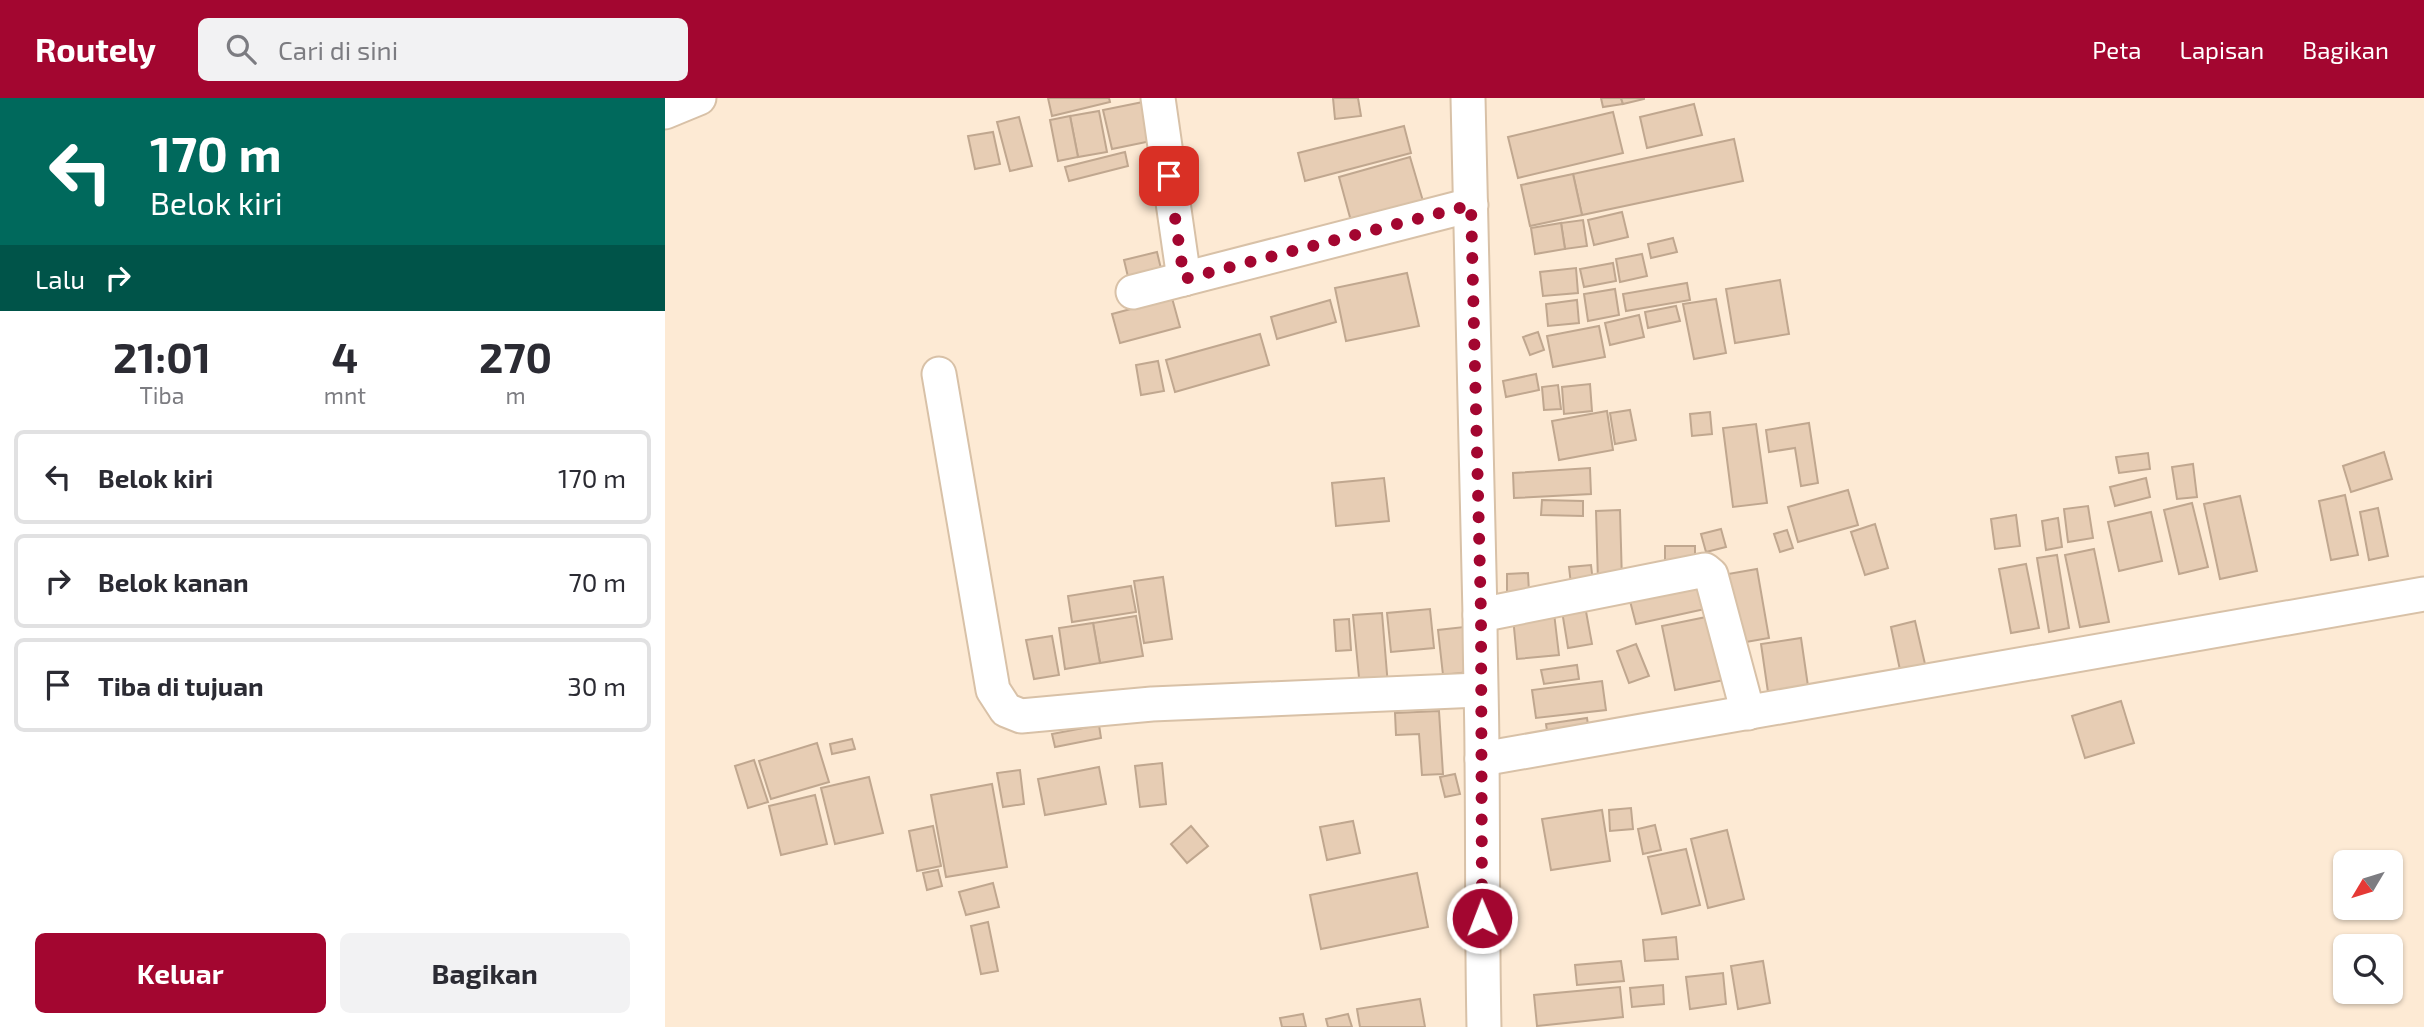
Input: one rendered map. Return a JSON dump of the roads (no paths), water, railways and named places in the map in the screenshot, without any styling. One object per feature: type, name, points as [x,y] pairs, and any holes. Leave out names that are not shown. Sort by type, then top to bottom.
[{"type":"street","points":[[665,112],[699,98]]},
{"type":"street","points":[[1158,98],[1184,279]]},
{"type":"street","points":[[1468,98],[1481,615],[1479,690],[1484,1027]]},
{"type":"street","points":[[1133,292],[1471,205]]},
{"type":"street","points":[[939,374],[993,690],[1006,710],[1021,716],[1152,704],[1479,690]]},
{"type":"street","points":[[1481,615],[1705,570],[1711,575],[1748,713]]},
{"type":"street","points":[[1482,759],[2424,594]]}]
